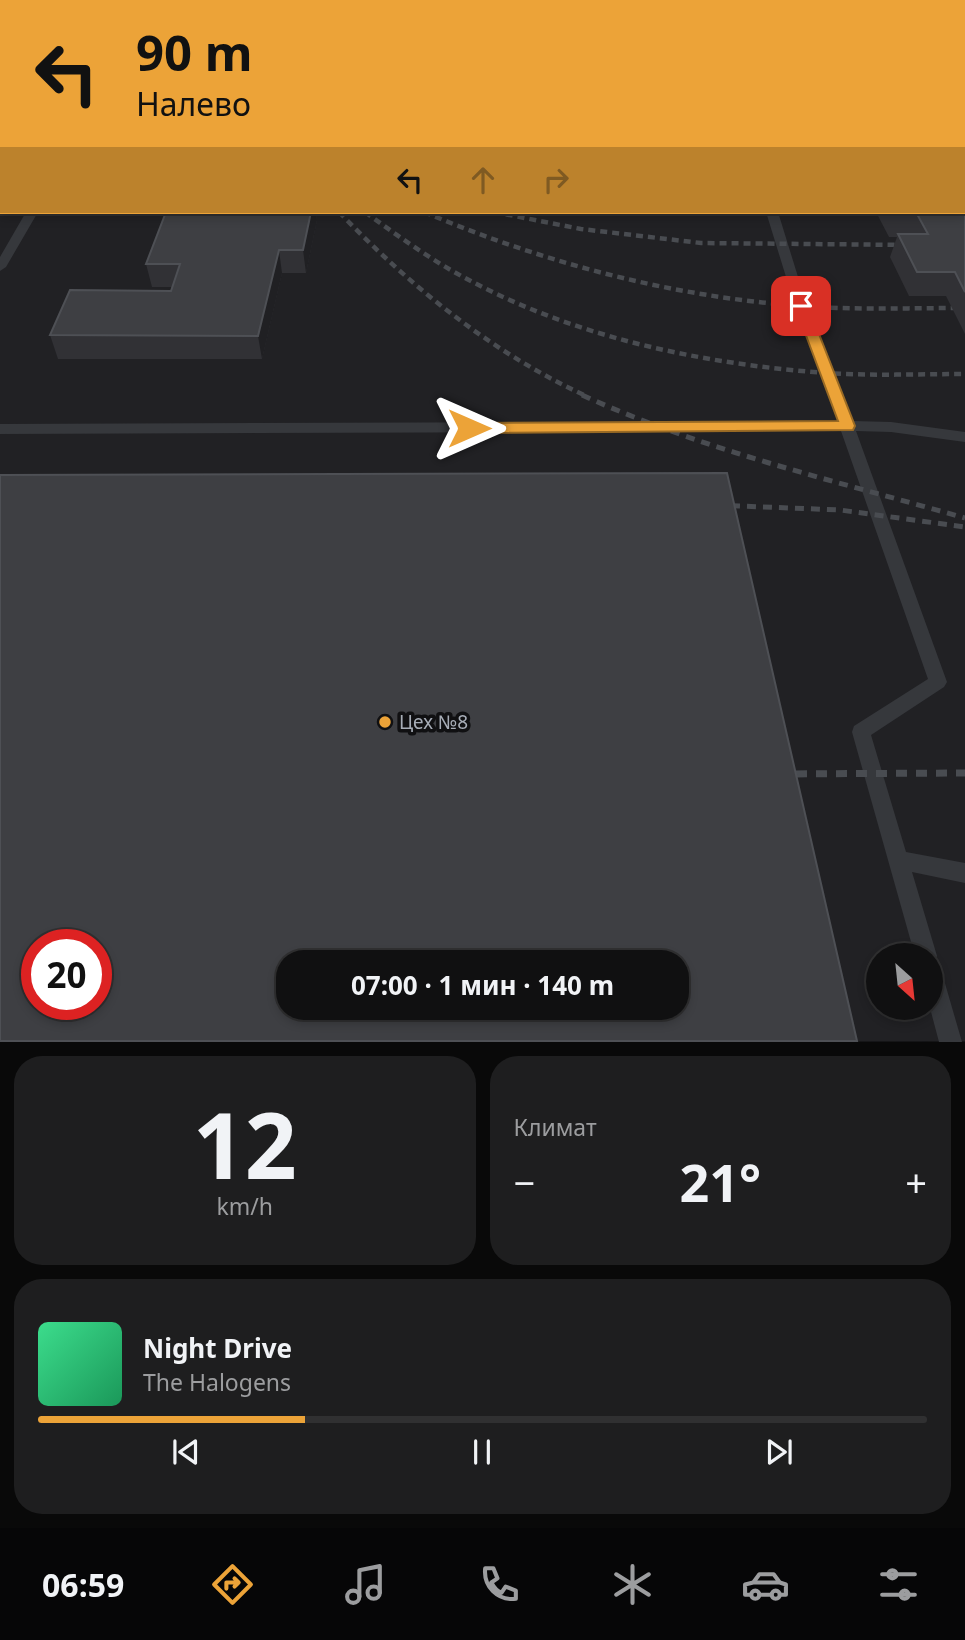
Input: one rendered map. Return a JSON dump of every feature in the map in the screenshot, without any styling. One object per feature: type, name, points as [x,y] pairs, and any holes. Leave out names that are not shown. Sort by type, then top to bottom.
[{"type":"lane","points":[[0,267],[31,214]]},
{"type":"lane","points":[[773,214],[801,306],[848,426],[938,682],[861,732],[922,943]]},
{"type":"lane","points":[[0,429],[848,426],[891,427],[965,437]]},
{"type":"lane","points":[[898,860],[965,873]]},
{"type":"lane","points":[[943,1014],[951,1041]]},
{"type":"shaded area","points":[[0,214],[965,214],[965,1041],[0,1042]]},
{"type":"building","points":[[165,214],[311,214],[303,250],[279,250],[258,336],[50,335],[70,290],[171,291],[180,264],[146,264]]},
{"type":"building","points":[[917,214],[965,214],[965,292],[955,272],[917,272],[898,234],[928,234]]},
{"type":"building","name":"Цех №8","points":[[727,473],[857,1041],[0,1041],[0,475]]},
{"type":"railway","points":[[341,214],[366,240],[454,316],[517,359],[586,396]]},
{"type":"railway","points":[[368,214],[441,264],[509,300],[596,332],[642,345],[687,355],[780,369],[878,375],[965,374]]},
{"type":"railway","points":[[429,214],[562,262],[703,294],[800,306],[965,308]]},
{"type":"railway","points":[[504,214],[581,229],[701,243],[915,245]]},
{"type":"railway","points":[[582,395],[628,415],[723,449],[965,518]]},
{"type":"railway","points":[[715,505],[840,510],[965,527]]},
{"type":"railway","points":[[776,774],[965,773]]},
{"type":"place","name":"Цех №8","points":[[385,722]]},
{"type":"route","points":[[469,428],[848,426],[801,306]]}]
